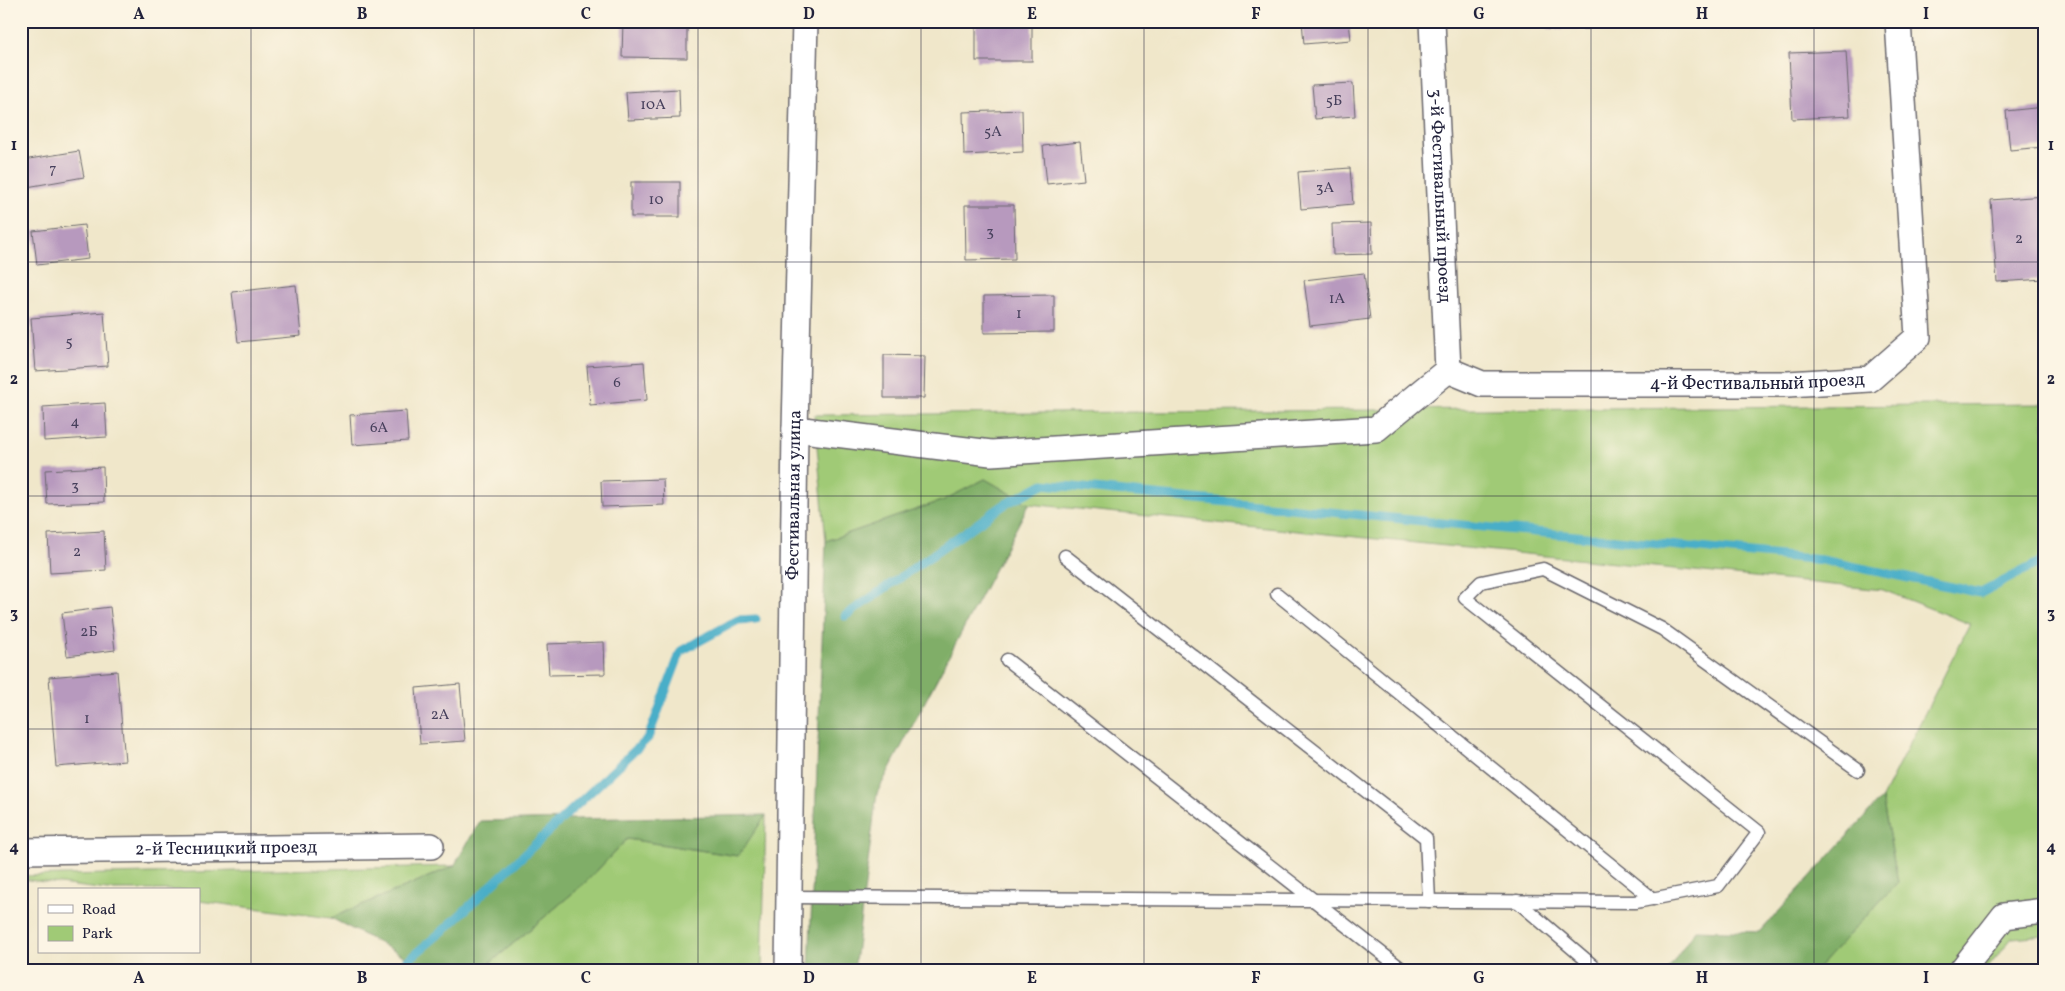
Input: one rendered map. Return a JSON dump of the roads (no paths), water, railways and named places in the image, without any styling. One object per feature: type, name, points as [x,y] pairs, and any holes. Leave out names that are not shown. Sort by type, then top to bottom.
[{"type":"street","name":"Фестивальная улица","points":[[788,970],[795,429],[805,21]]},
{"type":"street","name":"3-й Фестивальный проезд","points":[[1432,21],[1448,370]]},
{"type":"street","name":"4-й Фестивальный проезд","points":[[1448,370],[1482,384],[1788,384],[1870,379],[1918,337],[1898,21]]},
{"type":"street","points":[[795,429],[991,453],[1376,429],[1448,370]]},
{"type":"street","name":"2-й Тесницкий проезд","points":[[21,851],[431,846]]},
{"type":"street","points":[[1962,970],[2004,916],[2044,911]]},
{"type":"lane","points":[[1065,556],[1426,838],[1429,901]]},
{"type":"lane","points":[[789,897],[1636,902],[1718,886],[1759,832],[1465,598],[1481,582],[1543,569],[1662,629],[1858,770]]},
{"type":"lane","points":[[1277,594],[1653,899]]},
{"type":"lane","points":[[1007,660],[1403,970]]},
{"type":"lane","points":[[1517,901],[1598,970]]},
{"type":"waterway","points":[[845,616],[1004,505],[1043,484],[1822,560],[1981,593],[2044,560]]},
{"type":"waterway","points":[[396,970],[445,929],[648,738],[681,651],[738,620],[756,619]]}]
